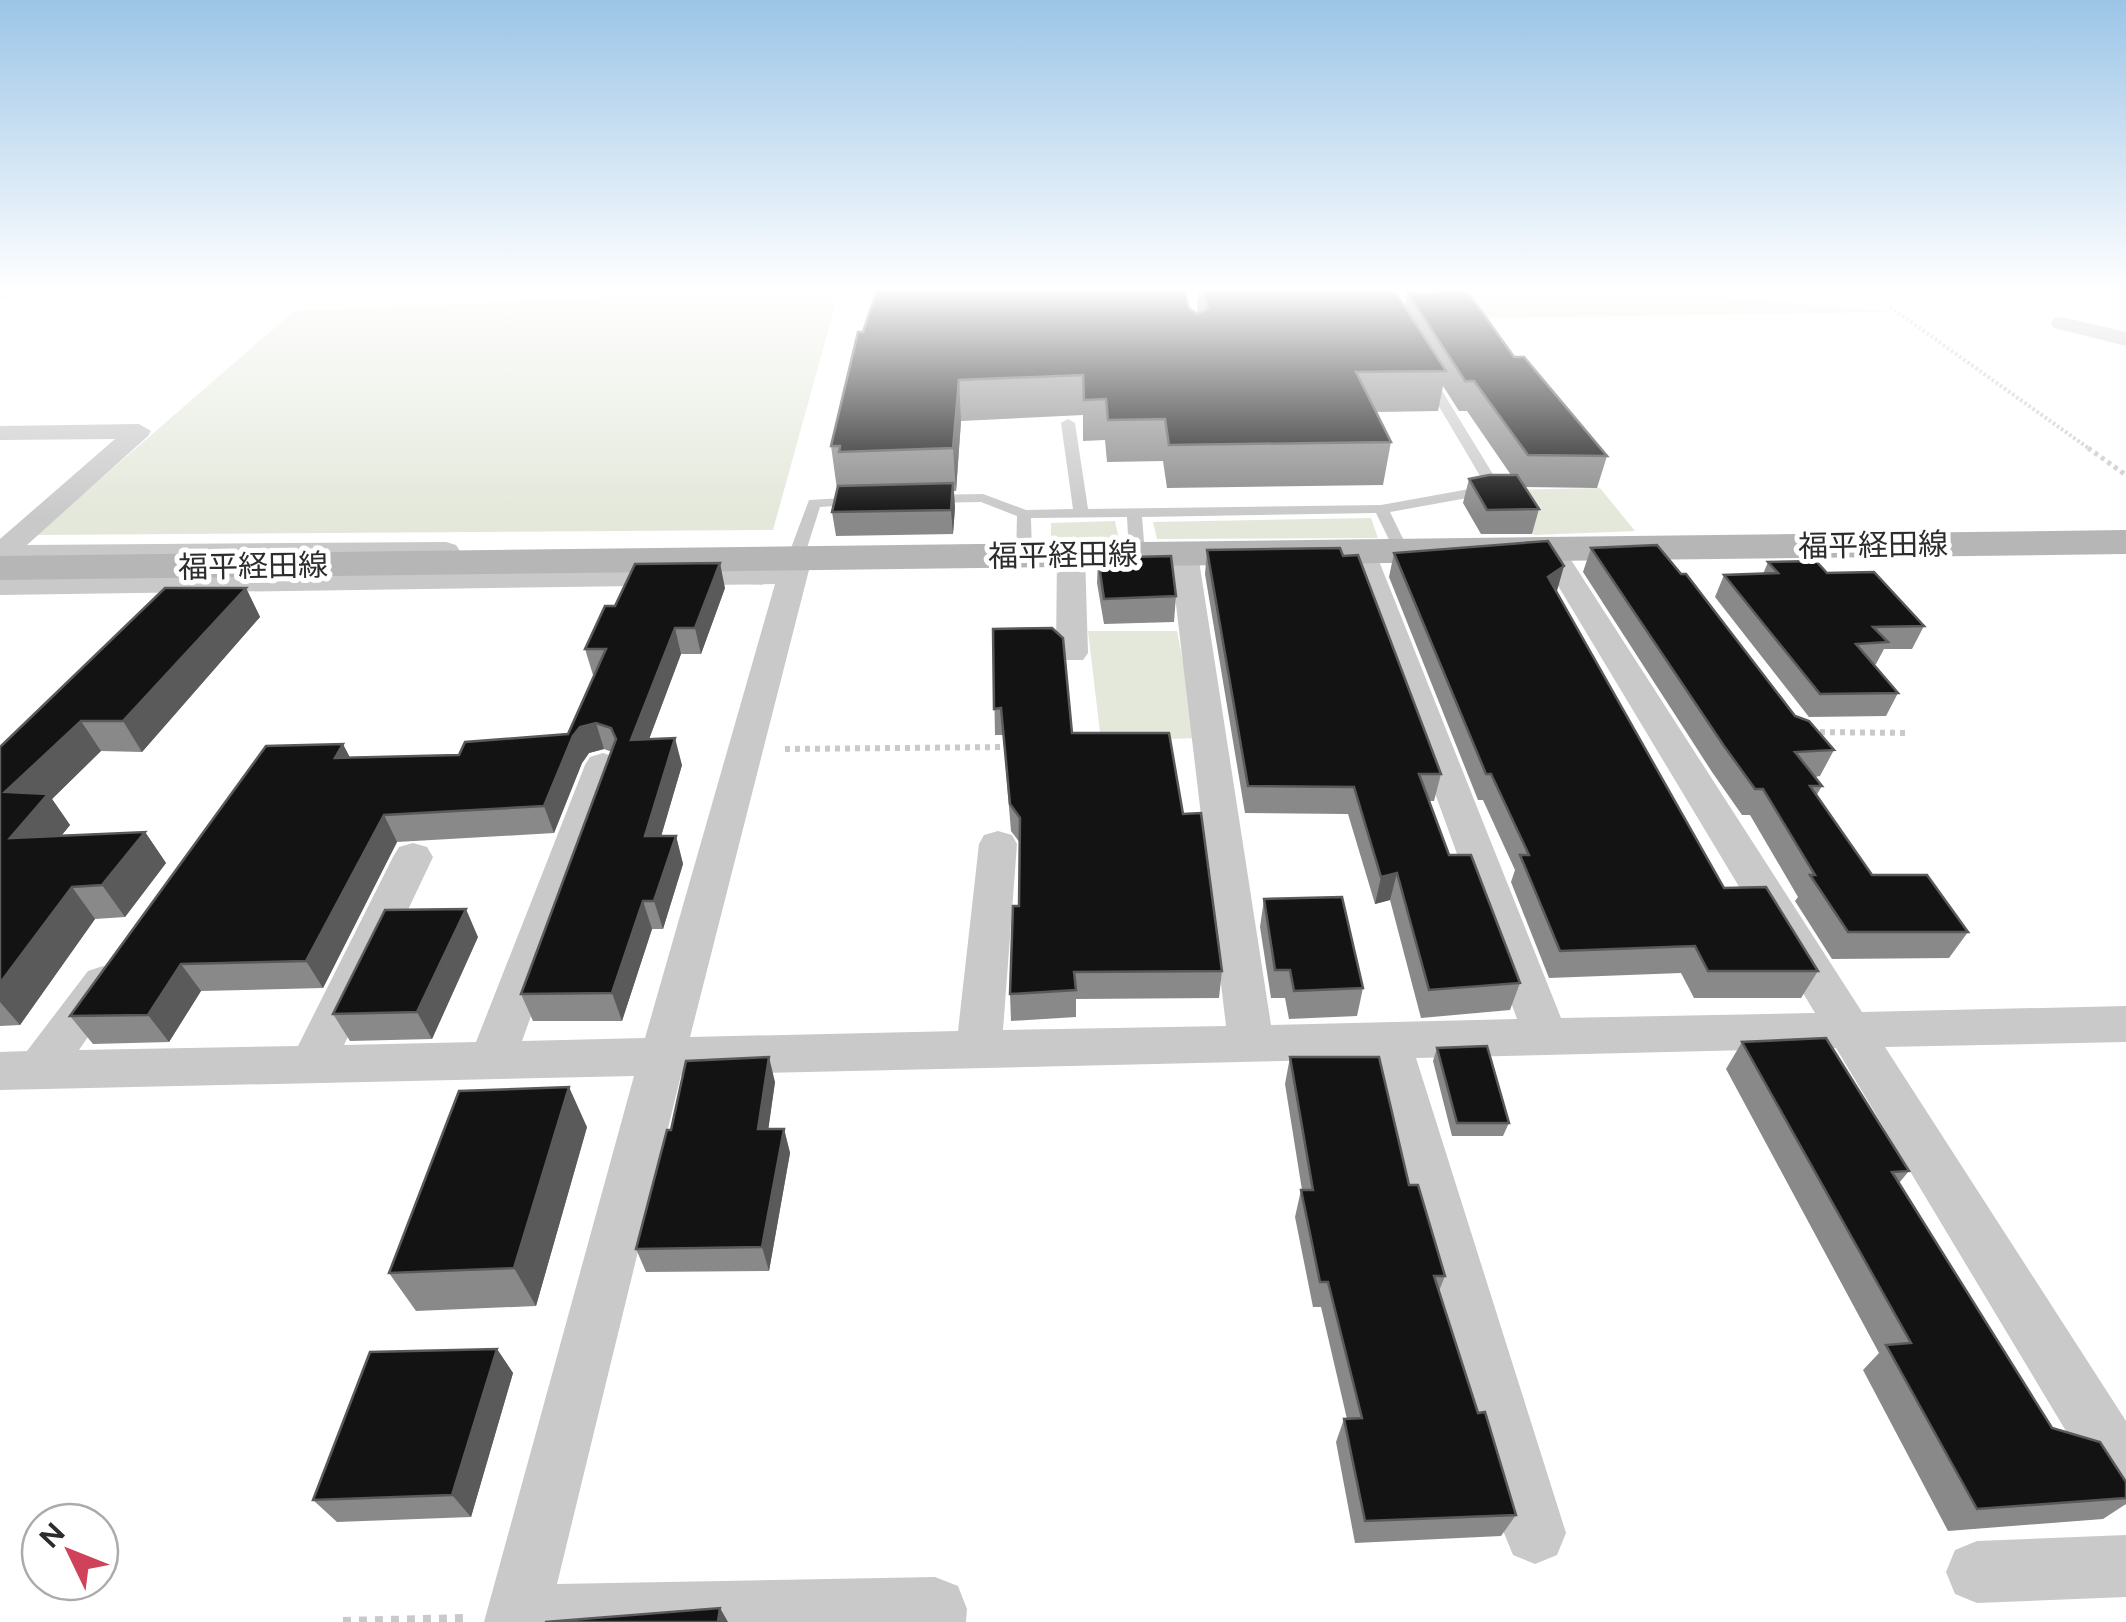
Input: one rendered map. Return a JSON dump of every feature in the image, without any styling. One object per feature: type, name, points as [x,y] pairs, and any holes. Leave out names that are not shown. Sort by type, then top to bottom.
[{"type":"main road","name":"福平経田線","points":[[0,568],[1550,549],[1669,562],[2126,542]]},
{"type":"street","points":[[0,432],[139,430],[0,554]]},
{"type":"street","points":[[1550,549],[2126,1475]]},
{"type":"street","points":[[1381,551],[1546,1038]]},
{"type":"street","points":[[0,554],[796,561]]},
{"type":"street","points":[[1184,554],[1251,1044]]},
{"type":"street","points":[[1071,555],[1072,653]]},
{"type":"street","points":[[0,586],[796,561]]},
{"type":"street","points":[[796,561],[516,1620],[935,1608],[934,1622]]},
{"type":"street","points":[[492,1060],[603,765]]},
{"type":"street","points":[[979,1050],[998,844]]},
{"type":"street","points":[[312,1064],[413,857]]},
{"type":"street","points":[[20,1070],[121,959]]},
{"type":"street","points":[[20,1070],[2126,1024]]},
{"type":"street","points":[[1388,1040],[1535,1533]]},
{"type":"street","points":[[1977,1572],[2126,1566]]},
{"type":"lane","points":[[908,500],[982,498],[1024,514],[1134,514],[1381,509],[1495,489],[1420,366]]},
{"type":"lane","points":[[1068,422],[1080,513]]},
{"type":"lane","points":[[796,561],[814,502],[870,501]]},
{"type":"lane","points":[[1381,509],[1381,551]]},
{"type":"lane","points":[[1024,514],[1024,556]]},
{"type":"lane","points":[[1134,514],[1137,554]]},
{"type":"path","points":[[1973,366],[2126,474]]},
{"type":"path","points":[[1797,732],[1909,733]]},
{"type":"path","points":[[744,749],[1016,746]]},
{"type":"path","points":[[342,1622],[516,1620]]},
{"type":"shaded area","points":[[231,366],[818,366],[773,530],[36,535]]},
{"type":"shaded area","points":[[1600,488],[1635,531],[1534,535],[1505,490]]},
{"type":"shaded area","points":[[1371,518],[1378,538],[1157,539],[1153,522]]},
{"type":"shaded area","points":[[1115,521],[1119,540],[1051,541],[1051,523]]},
{"type":"shaded area","points":[[1088,631],[1177,631],[1198,738],[1101,741]]},
{"type":"building","points":[[850,366],[1443,366],[1446,371],[1356,372],[1391,442],[1169,445],[1165,419],[1108,420],[1106,399],[1084,400],[1083,375],[959,380],[953,448],[839,452],[840,446],[831,446]]},
{"type":"building","points":[[1455,366],[1531,366],[1607,456],[1528,455],[1474,381],[1465,381]]},
{"type":"building","points":[[1517,475],[1539,509],[1487,510],[1469,479]]},
{"type":"building","points":[[953,483],[951,510],[832,512],[838,486]]},
{"type":"building","points":[[1548,541],[1564,566],[1548,577],[1724,888],[1766,887],[1818,971],[1708,971],[1695,946],[1560,951],[1520,855],[1529,855],[1491,774],[1486,774],[1394,553]]},
{"type":"building","points":[[1657,545],[1681,574],[1686,574],[1795,716],[1809,721],[1834,750],[1795,752],[1822,786],[1810,786],[1872,875],[1927,875],[1968,932],[1848,932],[1810,875],[1815,875],[1763,789],[1755,789],[1724,746],[1591,548]]},
{"type":"building","points":[[1340,548],[1343,556],[1358,555],[1441,774],[1419,774],[1449,855],[1471,855],[1520,983],[1429,990],[1397,873],[1381,877],[1354,787],[1248,786],[1207,550]]},
{"type":"building","points":[[1171,556],[1176,596],[1104,599],[1098,558]]},
{"type":"building","points":[[1816,561],[1827,573],[1874,572],[1924,626],[1873,627],[1888,642],[1856,644],[1898,693],[1820,694],[1724,575],[1778,573],[1768,562]]},
{"type":"building","points":[[720,563],[695,628],[675,628],[631,740],[675,738],[645,836],[676,836],[654,901],[643,901],[612,993],[521,994],[616,739],[611,728],[596,723],[580,727],[573,736],[544,806],[384,815],[306,961],[181,964],[148,1015],[70,1016],[266,746],[343,744],[335,758],[459,755],[465,742],[568,734],[606,649],[585,649],[605,606],[615,606],[635,564]]},
{"type":"building","points":[[165,588],[246,588],[123,721],[81,721],[5,792],[48,794],[10,838],[145,832],[102,885],[72,887],[0,983],[0,747]]},
{"type":"building","points":[[1052,628],[1063,638],[1072,733],[1169,733],[1183,814],[1201,813],[1222,971],[1074,972],[1076,990],[1010,994],[1013,906],[1019,906],[1020,818],[1010,804],[1001,708],[994,709],[993,629]]},
{"type":"building","points":[[1342,897],[1363,988],[1294,991],[1290,970],[1275,970],[1264,899]]},
{"type":"building","points":[[466,909],[417,1012],[333,1014],[385,910]]},
{"type":"building","points":[[1826,1038],[1909,1171],[1892,1172],[2052,1428],[2100,1442],[2126,1482],[2126,1498],[1977,1509],[1886,1345],[1911,1343],[1742,1042]]},
{"type":"building","points":[[1487,1046],[1509,1123],[1457,1123],[1437,1048]]},
{"type":"building","points":[[769,1057],[758,1129],[784,1129],[762,1247],[636,1249],[667,1130],[671,1130],[686,1061]]},
{"type":"building","points":[[1290,1057],[1379,1057],[1409,1185],[1418,1185],[1445,1276],[1434,1276],[1478,1413],[1485,1412],[1516,1515],[1365,1521],[1344,1419],[1362,1418],[1328,1282],[1320,1282],[1301,1190],[1313,1190]]},
{"type":"building","points":[[569,1087],[514,1268],[389,1273],[459,1091]]},
{"type":"building","points":[[497,1349],[452,1495],[313,1500],[370,1352]]},
{"type":"building","points":[[720,1608],[718,1622],[545,1622]]}]
